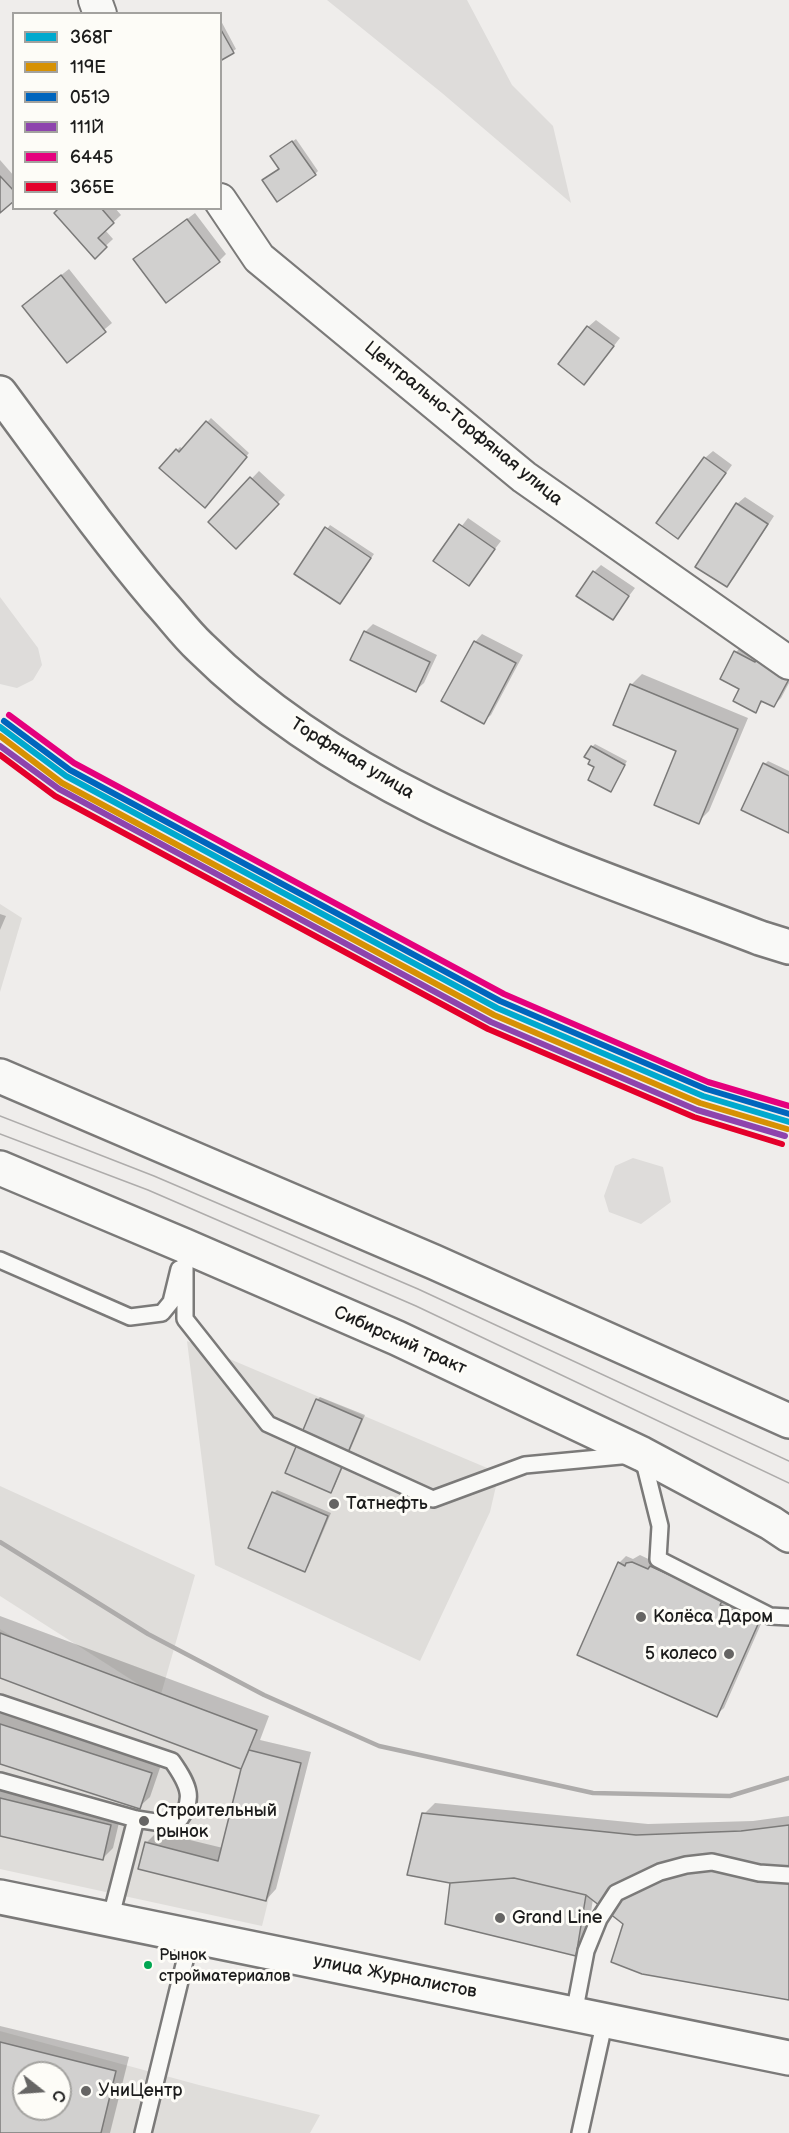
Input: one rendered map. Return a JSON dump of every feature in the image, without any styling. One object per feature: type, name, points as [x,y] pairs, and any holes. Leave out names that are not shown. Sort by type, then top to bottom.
[{"type":"street","name":"Центрально-Торфяная улица","points":[[222,203],[259,258],[524,477],[789,663]]},
{"type":"street","name":"Торфяная улица","points":[[0,393],[125,561],[199,647],[271,709],[316,742],[417,799],[526,849],[789,947]]},
{"type":"street","points":[[0,1076],[423,1258],[789,1421]]},
{"type":"street","name":"Сибирский тракт","points":[[0,1168],[397,1338],[642,1454],[771,1522],[789,1534]]},
{"type":"street","name":"улица Журналистов","points":[[0,1897],[789,2058]]},
{"type":"lane","points":[[0,1260],[130,1317],[162,1312],[171,1302],[185,1246]]},
{"type":"lane","points":[[185,1246],[185,1319],[268,1424],[433,1499],[525,1465],[642,1454],[660,1526],[658,1559],[770,1616],[789,1617]]},
{"type":"lane","points":[[0,1703],[172,1761],[185,1780],[189,1794],[186,1813],[175,1826],[136,1819],[0,1781]]},
{"type":"lane","points":[[110,1920],[136,1819]]},
{"type":"lane","points":[[580,2133],[590,2017],[586,1951],[599,1919],[615,1893],[660,1872],[686,1865],[712,1862],[759,1873],[789,1875]]},
{"type":"lane","points":[[143,2133],[191,1936]]},
{"type":"shaded area","points":[[327,0],[467,0],[512,85],[553,126],[571,203],[442,93]]},
{"type":"shaded area","points":[[0,597],[38,648],[42,665],[33,680],[17,688],[0,684]]},
{"type":"shaded area","points":[[0,904],[22,918],[0,992]]},
{"type":"shaded area","points":[[633,1158],[663,1167],[671,1202],[641,1224],[609,1212],[604,1196],[615,1166]]},
{"type":"shaded area","points":[[187,1341],[499,1473],[490,1512],[420,1661],[215,1565]]},
{"type":"shaded area","points":[[0,1486],[195,1575],[160,1698],[0,1596]]},
{"type":"shaded area","name":"Строительный рынок","points":[[0,1629],[107,1694],[300,1773],[262,1926],[0,1869]]},
{"type":"shaded area","points":[[0,2031],[320,2115],[310,2133],[0,2133]]},
{"type":"building","points":[[222,32],[234,53],[222,60]]},
{"type":"building","points":[[292,141],[316,175],[277,202],[262,180],[279,169],[270,156]]},
{"type":"building","points":[[0,176],[12,189],[12,203],[0,213]]},
{"type":"building","points":[[57,210],[103,210],[114,223],[98,238],[107,247],[95,259],[54,213]]},
{"type":"building","points":[[187,219],[220,262],[166,303],[133,259]]},
{"type":"building","points":[[61,275],[106,332],[67,363],[22,306]]},
{"type":"building","points":[[587,326],[614,346],[584,385],[558,364]]},
{"type":"building","points":[[206,421],[247,457],[205,508],[159,468],[176,449],[179,452]]},
{"type":"building","points":[[704,457],[726,473],[678,539],[656,523]]},
{"type":"building","points":[[250,477],[279,504],[236,549],[208,522]]},
{"type":"building","points":[[736,503],[768,524],[727,587],[695,567]]},
{"type":"building","points":[[459,524],[495,549],[469,586],[433,561]]},
{"type":"building","points":[[325,527],[371,558],[340,604],[294,574]]},
{"type":"building","points":[[593,571],[629,596],[613,620],[576,596]]},
{"type":"building","points":[[364,631],[430,662],[416,692],[350,660]]},
{"type":"building","points":[[474,641],[516,663],[484,724],[441,701]]},
{"type":"building","points":[[763,649],[789,664],[789,679],[774,707],[761,701],[756,713],[733,701],[739,689],[720,679],[734,651],[755,662]]},
{"type":"building","points":[[630,684],[738,729],[699,824],[654,805],[676,751],[613,725]]},
{"type":"building","points":[[591,746],[625,765],[611,792],[588,780],[594,767],[588,764],[590,760],[584,757]]},
{"type":"building","points":[[763,763],[789,776],[789,833],[741,810]]},
{"type":"building","points":[[316,1399],[362,1419],[331,1493],[285,1473]]},
{"type":"building","points":[[272,1492],[328,1516],[305,1572],[248,1548]]},
{"type":"building","points":[[618,1562],[625,1566],[626,1563],[632,1562],[648,1569],[650,1566],[723,1599],[720,1605],[759,1622],[717,1717],[577,1655]]},
{"type":"building","points":[[0,1633],[257,1730],[241,1769],[0,1678]]},
{"type":"building","points":[[0,1724],[152,1773],[140,1809],[0,1764]]},
{"type":"building","points":[[249,1750],[301,1763],[266,1901],[138,1869],[145,1842],[218,1861],[241,1769]]},
{"type":"building","points":[[0,1798],[111,1825],[103,1860],[0,1836]]},
{"type":"building","points":[[422,1813],[636,1835],[741,1831],[789,1825],[789,2000],[642,1974],[611,1962],[623,1924],[586,1895],[514,1878],[450,1883],[407,1875]]},
{"type":"building","points":[[514,1878],[586,1895],[576,1956],[445,1924],[450,1883]]},
{"type":"building","name":"УниЦентр","points":[[0,2042],[116,2071],[101,2133],[0,2133]]},
{"type":"tram line","points":[[0,1116],[154,1176],[418,1289],[789,1461]]},
{"type":"tram line","points":[[0,1134],[148,1190],[416,1306],[789,1483]]},
{"type":"railway","points":[[0,1542],[148,1634],[264,1695],[379,1746],[593,1793],[730,1796],[789,1778]]},
{"type":"transit line","name":"6445","points":[[9,715],[74,763],[504,994],[708,1082],[789,1106]]},
{"type":"transit line","name":"051Э","points":[[4,721],[70,770],[500,1001],[706,1089],[789,1114]]},
{"type":"transit line","name":"368Г","points":[[0,727],[66,776],[497,1008],[703,1096],[789,1122]]},
{"type":"transit line","name":"119Е","points":[[0,736],[62,783],[494,1015],[700,1103],[787,1129]]},
{"type":"transit line","name":"111Й","points":[[0,746],[59,789],[491,1022],[697,1110],[785,1136]]},
{"type":"transit line","name":"365Е","points":[[0,755],[55,796],[488,1029],[694,1117],[782,1144]]},
{"type":"place","name":"Татнефть","points":[[334,1504]]},
{"type":"place","name":"Колёса Даром","points":[[641,1617]]},
{"type":"place","name":"5 колесо","points":[[729,1654]]},
{"type":"place","name":"Строительный рынок","points":[[144,1821]]},
{"type":"place","name":"Grand Line","points":[[500,1918]]},
{"type":"place","name":"Рынок стройматериалов","points":[[148,1965]]},
{"type":"place","name":"УниЦентр","points":[[86,2091]]}]
